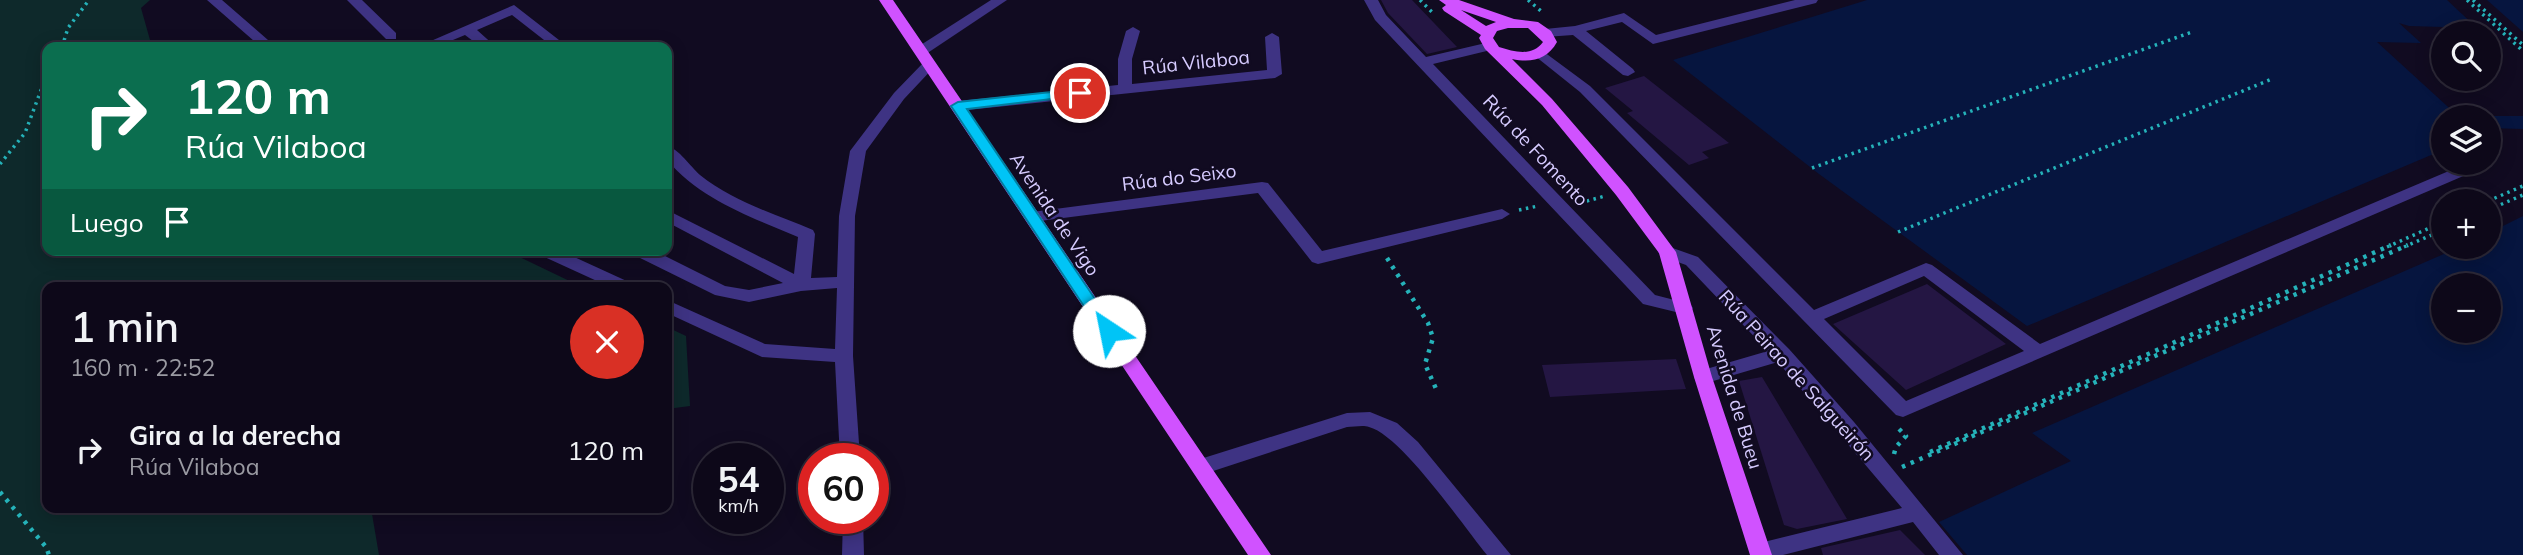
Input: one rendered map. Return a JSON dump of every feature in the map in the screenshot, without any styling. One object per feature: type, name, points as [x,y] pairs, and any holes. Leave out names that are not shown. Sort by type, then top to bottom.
[{"type":"main road","name":"Avenida de Vigo","points":[[886,0],[1260,555]]},
{"type":"main road","points":[[1444,0],[1512,23],[1531,25],[1545,33],[1550,42],[1549,46],[1537,54],[1522,57],[1491,44]]},
{"type":"main road","points":[[1444,0],[1448,7],[1491,44],[1547,102]]},
{"type":"main road","points":[[1491,44],[1492,28],[1512,23]]},
{"type":"main road","points":[[1537,54],[1532,65],[1547,102]]},
{"type":"main road","name":"Avenida de Bueu","points":[[1547,102],[1622,191],[1667,252],[1703,377],[1760,554]]},
{"type":"street","points":[[214,0],[263,42]]},
{"type":"street","points":[[354,0],[391,36]]},
{"type":"street","points":[[849,443],[844,356],[847,216],[858,151],[925,58],[1000,0]]},
{"type":"street","name":"Rúa de Fomento","points":[[1371,0],[1380,17],[1650,300],[1684,308]]},
{"type":"street","points":[[1545,33],[1576,30],[1624,17],[1653,40],[1811,0]]},
{"type":"street","points":[[438,42],[514,9],[555,42]]},
{"type":"street","points":[[467,29],[483,42]]},
{"type":"street","points":[[1576,30],[1628,72]]},
{"type":"street","points":[[1125,88],[1125,59],[1133,31]]},
{"type":"street","name":"Rúa Vilaboa","points":[[958,106],[1275,74],[1272,37]]},
{"type":"street","points":[[1424,62],[1491,44]]},
{"type":"street","points":[[1537,54],[1585,89],[1903,410],[2453,175]]},
{"type":"street","points":[[674,174],[807,234],[800,285]]},
{"type":"street","name":"Rúa do Seixo","points":[[1032,217],[1262,187],[1318,258],[1502,214]]},
{"type":"street","points":[[672,218],[800,285]]},
{"type":"street","name":"Rúa Peirao de Salgueirón","points":[[1667,252],[1692,261],[1782,354],[1847,426],[1952,555]]},
{"type":"street","points":[[557,256],[614,282]]},
{"type":"street","points":[[650,256],[721,291],[749,296],[800,285],[845,282]]},
{"type":"street","points":[[1811,318],[1926,269],[2038,352]]},
{"type":"street","points":[[672,308],[762,350],[844,356]]},
{"type":"street","points":[[1703,377],[1782,354]]},
{"type":"street","points":[[1201,467],[1346,420],[1370,419],[1390,428],[1411,447],[1500,555]]},
{"type":"street","points":[[1760,554],[1917,513]]},
{"type":"street","points":[[853,534],[853,555]]},
{"type":"path","points":[[64,42],[68,28],[89,0]]},
{"type":"path","points":[[2467,0],[2523,51]]},
{"type":"path","points":[[2473,0],[2523,45]]},
{"type":"path","points":[[1812,168],[2192,32]]},
{"type":"path","points":[[1898,232],[2272,79]]},
{"type":"path","points":[[0,164],[25,133],[42,87]]},
{"type":"path","points":[[2501,195],[2523,186]]},
{"type":"path","points":[[1502,214],[1622,191]]},
{"type":"path","points":[[2501,204],[2523,195]]},
{"type":"path","points":[[2431,227],[1938,447],[1908,464],[2431,235]]},
{"type":"path","points":[[1378,244],[1429,323],[1433,338],[1425,364],[1437,390]]},
{"type":"path","points":[[0,492],[46,547],[49,555]]},
{"type":"green space","points":[[0,0],[150,0],[141,8],[151,42],[42,42],[42,256],[517,256],[572,282],[42,282],[42,513],[372,513],[379,555],[0,555]]},
{"type":"green space","points":[[672,329],[686,336],[690,406],[672,408]]},
{"type":"water","points":[[1867,0],[2447,0],[2470,21],[2431,21],[2431,27],[2399,23],[2421,43],[2377,42],[2446,105],[2431,105],[2431,155],[2027,326],[1819,174],[1673,60]]},
{"type":"water","points":[[2487,0],[2523,0],[2523,32]]},
{"type":"water","points":[[2501,116],[2523,116],[2523,129],[2501,128]]},
{"type":"water","points":[[2523,216],[2523,555],[1967,555],[1939,522],[2071,461],[2032,433],[2432,259],[2501,259],[2501,227]]},
{"type":"building","points":[[1381,0],[1412,0],[1457,47],[1427,54],[1388,13]]},
{"type":"building","points":[[1644,76],[1729,143],[1702,152],[1709,158],[1689,165],[1627,113],[1633,111],[1605,88]]},
{"type":"building","points":[[1927,284],[2006,344],[1906,390],[1833,324]]},
{"type":"building","points":[[1676,359],[1686,389],[1550,397],[1542,365]]},
{"type":"building","points":[[1762,377],[1847,519],[1797,529],[1784,525],[1739,381]]},
{"type":"building","points":[[1900,530],[1925,555],[1823,555],[1821,548]]},
{"type":"route","points":[[1080,93],[958,106],[1109,331]]}]
